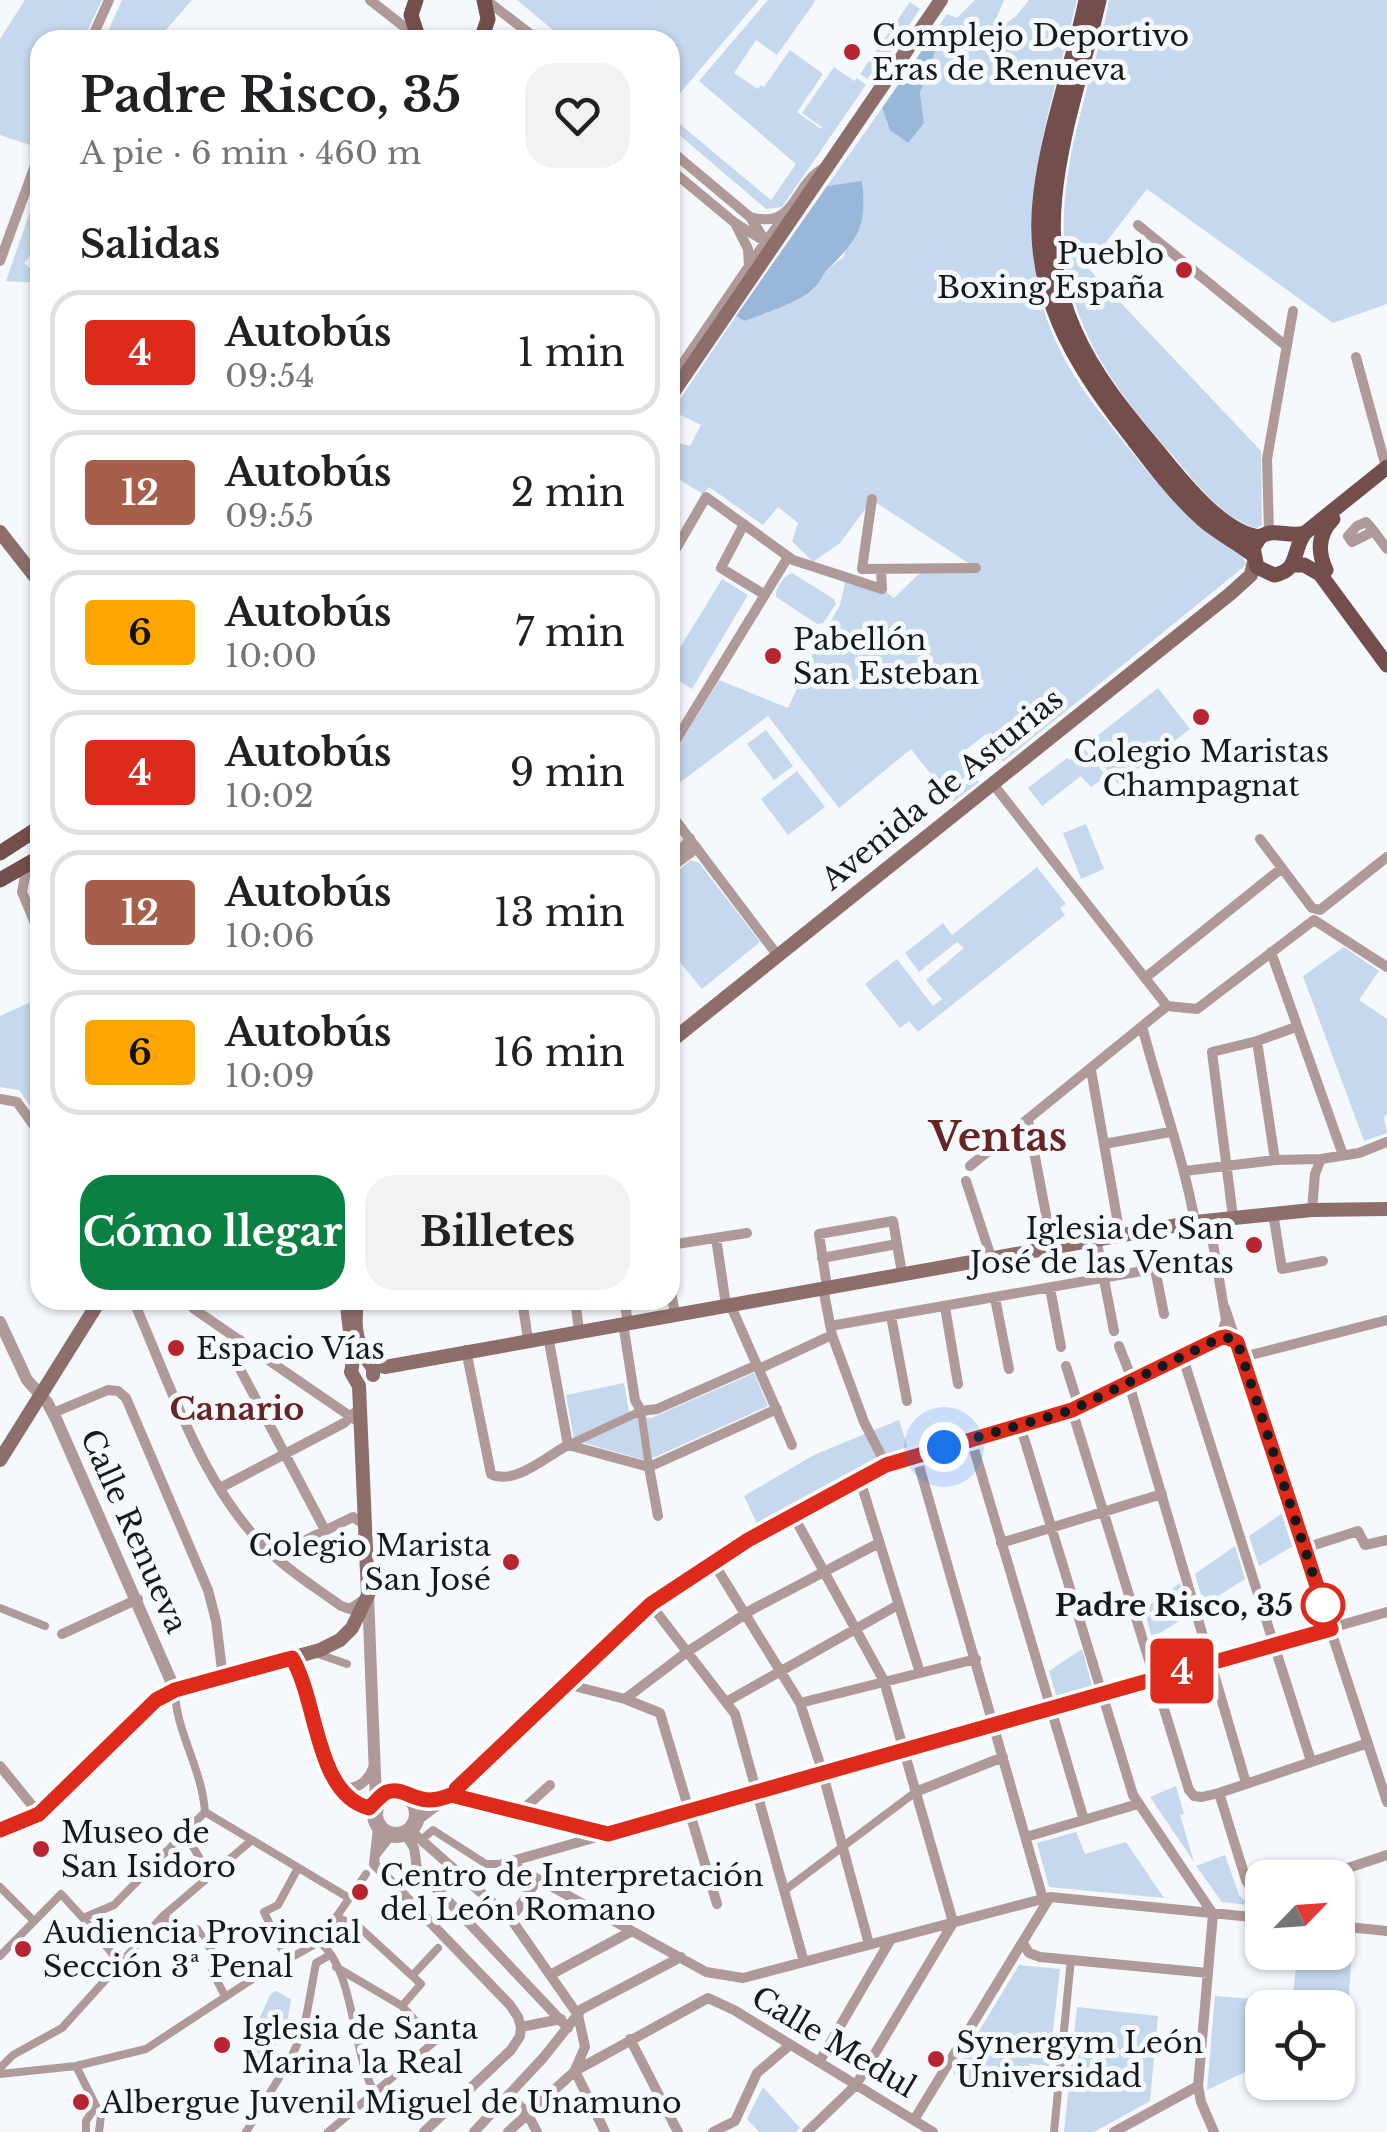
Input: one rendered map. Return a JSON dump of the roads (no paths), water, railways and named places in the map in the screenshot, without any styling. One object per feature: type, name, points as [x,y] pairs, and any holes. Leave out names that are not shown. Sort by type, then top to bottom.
[{"type":"main road","points":[[415,30],[411,16],[416,0]]},
{"type":"main road","points":[[484,30],[488,18],[485,0]]},
{"type":"main road","points":[[680,383],[748,286],[789,216],[829,166],[941,0]]},
{"type":"main road","points":[[1086,0],[1045,162],[1040,197],[1040,245],[1048,294],[1074,358],[1140,449],[1206,522],[1258,563],[1281,574],[1305,533],[1387,467]]},
{"type":"main road","points":[[1099,0],[1053,195],[1053,249],[1060,290],[1087,355],[1150,442],[1214,512],[1240,530],[1305,533]]},
{"type":"main road","points":[[1326,570],[1320,548],[1325,528],[1363,493],[1368,482]]},
{"type":"main road","points":[[0,532],[30,570]]},
{"type":"main road","points":[[1258,563],[1264,534]]},
{"type":"main road","points":[[1287,535],[1295,556],[1320,574],[1387,666]]},
{"type":"main road","points":[[0,546],[30,584]]},
{"type":"main road","points":[[1295,556],[1319,562],[1387,651]]},
{"type":"main road","name":"Avenida de Asturias","points":[[680,1034],[1247,578],[1258,563]]},
{"type":"main road","points":[[0,853],[30,834]]},
{"type":"main road","points":[[0,882],[30,864]]},
{"type":"main road","points":[[368,1370],[1202,1221],[1312,1210],[1387,1209]]},
{"type":"main road","points":[[0,1460],[94,1310]]},
{"type":"main road","points":[[348,1310],[349,1336],[368,1370]]},
{"type":"main road","points":[[0,1830],[39,1814],[156,1700],[175,1690],[320,1650],[348,1633],[368,1595],[358,1411],[368,1370],[356,1330],[357,1310]]},
{"type":"street","points":[[96,30],[109,0]]},
{"type":"street","points":[[370,0],[407,30]]},
{"type":"street","points":[[485,0],[526,30]]},
{"type":"street","points":[[680,158],[750,217],[766,242],[766,251],[750,274],[748,286]]},
{"type":"street","points":[[680,177],[735,223],[766,242]]},
{"type":"street","points":[[0,261],[30,179]]},
{"type":"street","points":[[750,217],[769,220],[789,216]]},
{"type":"street","points":[[680,367],[749,264],[789,216]]},
{"type":"street","points":[[735,223],[748,249],[749,264]]},
{"type":"street","points":[[1138,225],[1286,346]]},
{"type":"street","points":[[1264,534],[1268,459],[1293,311]]},
{"type":"street","points":[[1356,356],[1387,467]]},
{"type":"street","points":[[680,531],[706,497],[788,557],[882,590],[881,568]]},
{"type":"street","points":[[872,499],[862,569],[976,568]]},
{"type":"street","points":[[744,524],[722,568],[765,595]]},
{"type":"street","points":[[1374,531],[1387,550]]},
{"type":"street","points":[[680,733],[788,557]]},
{"type":"street","points":[[993,784],[1167,1006]]},
{"type":"street","points":[[680,826],[778,956]]},
{"type":"street","points":[[1260,839],[1320,916],[1385,962]]},
{"type":"street","points":[[680,852],[694,843]]},
{"type":"street","points":[[680,858],[694,843]]},
{"type":"street","points":[[970,1166],[1167,1006],[1197,1009],[1320,916],[1386,860]]},
{"type":"street","points":[[1144,978],[1282,868]]},
{"type":"street","points":[[22,892],[30,870]]},
{"type":"street","points":[[0,882],[22,892],[30,911]]},
{"type":"street","points":[[1271,952],[1342,1155]]},
{"type":"street","points":[[1142,1026],[1170,1132],[1202,1221],[1225,1308],[1387,1802]]},
{"type":"street","points":[[1234,1218],[1212,1052],[1296,1027]]},
{"type":"street","points":[[1258,1041],[1275,1160]]},
{"type":"street","points":[[1090,1070],[1120,1234]]},
{"type":"street","points":[[0,1100],[17,1102],[30,1120]]},
{"type":"street","points":[[1028,1120],[1052,1246]]},
{"type":"street","points":[[1104,1144],[1170,1132]]},
{"type":"street","points":[[1185,1171],[1275,1160],[1321,1159],[1387,1142]]},
{"type":"street","points":[[1312,1210],[1315,1174],[1321,1159]]},
{"type":"street","points":[[966,1181],[991,1257]]},
{"type":"street","points":[[1273,1213],[1282,1270],[1322,1260]]},
{"type":"street","points":[[886,1465],[869,1432],[831,1331],[818,1234],[893,1222],[902,1273]]},
{"type":"street","points":[[680,1243],[747,1233]]},
{"type":"street","points":[[716,1238],[728,1304],[792,1445]]},
{"type":"street","points":[[1096,1238],[1114,1331]]},
{"type":"street","points":[[822,1258],[897,1244]]},
{"type":"street","points":[[466,1350],[488,1468],[497,1478],[513,1476],[641,1410],[657,1408],[758,1367],[831,1331],[890,1316],[1182,1264]]},
{"type":"street","points":[[1155,1269],[1164,1314]]},
{"type":"street","points":[[1050,1288],[1062,1347]]},
{"type":"street","points":[[995,1298],[1009,1369]]},
{"type":"street","points":[[945,1306],[958,1384]]},
{"type":"street","points":[[1220,1338],[1226,1328],[1225,1308]]},
{"type":"street","points":[[137,1310],[220,1488],[273,1556],[341,1606],[350,1609],[368,1595]]},
{"type":"street","points":[[198,1310],[240,1340],[358,1411],[220,1488]]},
{"type":"street","points":[[524,1310],[528,1339]]},
{"type":"street","points":[[576,1310],[579,1330]]},
{"type":"street","points":[[624,1310],[635,1400],[641,1410],[658,1516]]},
{"type":"street","points":[[674,1310],[675,1314]]},
{"type":"street","points":[[890,1316],[907,1401]]},
{"type":"street","points":[[1242,1357],[1387,1320]]},
{"type":"street","name":"Calle Renueva","points":[[0,1322],[27,1380],[53,1413],[175,1690]]},
{"type":"street","points":[[548,1336],[568,1445]]},
{"type":"street","points":[[414,1832],[651,1604],[714,1562],[886,1465],[1076,1409],[1220,1338],[1237,1342]]},
{"type":"street","points":[[240,1340],[231,1352],[325,1530]]},
{"type":"street","points":[[1119,1346],[1246,1783]]},
{"type":"street","points":[[1183,1358],[1311,1761]]},
{"type":"street","points":[[1066,1366],[1104,1512],[1189,1790],[1202,1798],[1368,1743]]},
{"type":"street","points":[[53,1413],[108,1390],[126,1398],[208,1590],[223,1678]]},
{"type":"street","points":[[568,1445],[649,1467],[777,1409]]},
{"type":"street","points":[[1020,1426],[1138,1804],[1213,1914],[1198,2086],[1214,2132]]},
{"type":"street","points":[[971,1439],[1084,1820]]},
{"type":"street","points":[[914,2120],[1047,1898],[1002,1757],[916,1455]]},
{"type":"street","points":[[860,1480],[920,1673]]},
{"type":"street","points":[[1001,1543],[1162,1494]]},
{"type":"street","points":[[793,1515],[884,1681],[954,1922],[856,2085],[808,2132]]},
{"type":"street","points":[[273,1556],[352,1516],[365,1525]]},
{"type":"street","points":[[1305,1548],[1358,1530],[1365,1545],[1387,1540]]},
{"type":"street","points":[[625,1699],[687,1652],[747,1614],[879,1543]]},
{"type":"street","points":[[714,1562],[800,1703],[869,1944]]},
{"type":"street","points":[[368,1595],[379,1815],[385,1827],[398,1831],[407,1826],[412,1818],[409,1804],[397,1797],[381,1800]]},
{"type":"street","points":[[62,1634],[138,1600]]},
{"type":"street","points":[[651,1604],[735,1714],[804,1962]]},
{"type":"street","points":[[726,1702],[898,1605]]},
{"type":"street","points":[[0,1608],[44,1626]]},
{"type":"street","points":[[500,1864],[1387,1612]]},
{"type":"street","points":[[346,1664],[319,1654],[292,1658],[302,1674],[328,1769],[337,1786],[358,1804],[369,1808],[402,1792],[432,1802],[451,1795],[608,1834]]},
{"type":"street","points":[[800,1703],[976,1659]]},
{"type":"street","points":[[566,1684],[625,1699],[660,1713],[717,1904]]},
{"type":"street","points":[[175,1690],[175,1709],[198,1766],[205,1810],[349,1898]]},
{"type":"street","points":[[784,1890],[918,1790],[1002,1757]]},
{"type":"street","points":[[0,1766],[39,1814]]},
{"type":"street","points":[[337,1786],[360,1786],[374,1768]]},
{"type":"street","points":[[519,1813],[550,1784]]},
{"type":"street","points":[[1219,1793],[1245,1877]]},
{"type":"street","points":[[412,1798],[418,1808],[414,1832],[417,1868],[564,2024]]},
{"type":"street","points":[[381,1800],[373,1820],[384,1832],[433,1830],[486,1864],[511,1864],[708,1972],[743,1978],[1047,1898],[1245,1917]]},
{"type":"street","points":[[1026,1836],[1138,1804]]},
{"type":"street","points":[[83,1918],[114,1905],[205,1810]]},
{"type":"street","points":[[0,2071],[76,2066],[146,2049],[319,1942],[370,1866],[384,1832]]},
{"type":"street","points":[[414,1832],[511,1919],[578,2014],[587,2059]]},
{"type":"street","points":[[185,1833],[210,1876]]},
{"type":"street","points":[[0,2071],[31,2044],[62,2028],[163,1916],[255,1842]]},
{"type":"street","points":[[511,1919],[536,1878],[535,1862],[541,1855]]},
{"type":"street","points":[[1355,1866],[1387,1855]]},
{"type":"street","points":[[370,1866],[510,2005],[521,2027],[511,2050],[424,2132]]},
{"type":"street","points":[[287,1960],[264,1912],[278,1906],[298,1868]]},
{"type":"street","points":[[339,1892],[358,1885]]},
{"type":"street","points":[[0,1887],[34,1920]]},
{"type":"street","points":[[0,1956],[60,1894],[119,1962]]},
{"type":"street","points":[[1019,1906],[1034,1924]]},
{"type":"street","points":[[163,1916],[184,1935],[197,1930],[218,1960],[212,1970],[226,1996]]},
{"type":"street","points":[[336,1917],[358,1927],[421,1984],[402,2006]]},
{"type":"street","points":[[1355,1927],[1387,1930]]},
{"type":"street","points":[[550,1975],[632,1931]]},
{"type":"street","points":[[819,2062],[892,1939]]},
{"type":"street","points":[[319,1942],[333,1961],[374,2094]]},
{"type":"street","points":[[1023,1943],[1035,1956],[1208,1974]]},
{"type":"street","points":[[412,1976],[438,1948]]},
{"type":"street","points":[[474,2132],[510,2096],[564,2024],[680,1958]]},
{"type":"street","points":[[1054,2132],[1071,1960]]},
{"type":"street","points":[[246,2132],[290,2060],[304,2029],[316,1963],[333,1961],[402,2006],[434,2042],[328,2132]]},
{"type":"street","name":"Calle Medul","points":[[630,2039],[708,1998],[934,2132]]},
{"type":"street","points":[[521,2027],[564,2024]]},
{"type":"street","points":[[508,2132],[587,2059],[630,2039],[678,2132]]},
{"type":"street","points":[[713,2132],[735,2120],[757,2074],[790,2044]]},
{"type":"street","points":[[76,2066],[103,2122],[99,2132]]},
{"type":"street","points":[[574,2071],[606,2132]]},
{"type":"street","points":[[1114,2132],[1198,2086]]},
{"type":"street","points":[[510,2096],[527,2113],[537,2132]]},
{"type":"street","points":[[86,2132],[86,2121],[95,2107]]},
{"type":"place","name":"Complejo Deportivo Eras de Renueva","points":[[852,52]]},
{"type":"place","name":"Pueblo Boxing España","points":[[1184,270]]},
{"type":"place","name":"Pabellón San Esteban","points":[[773,656]]},
{"type":"place","name":"Colegio Maristas Champagnat","points":[[1201,717]]},
{"type":"place","name":"Iglesia de San José de las Ventas","points":[[1254,1245]]},
{"type":"place","name":"Espacio Vías","points":[[176,1348]]},
{"type":"place","name":"Colegio Marista San José","points":[[511,1562]]},
{"type":"place","name":"Padre Risco, 35","points":[[1323,1605]]},
{"type":"place","name":"Museo de San Isidoro","points":[[41,1849]]},
{"type":"place","name":"Centro de Interpretación del León Romano","points":[[360,1892]]},
{"type":"place","name":"Audiencia Provincial Sección 3ª Penal","points":[[23,1949]]},
{"type":"place","name":"Iglesia de Santa Marina la Real","points":[[222,2045]]},
{"type":"place","name":"Synergym León Universidad","points":[[936,2059]]},
{"type":"place","name":"Albergue Juvenil Miguel de Unamuno","points":[[81,2102]]},
{"type":"district","name":"Ventas","points":[[998,1137]]},
{"type":"district","name":"Canario","points":[[237,1409]]}]
